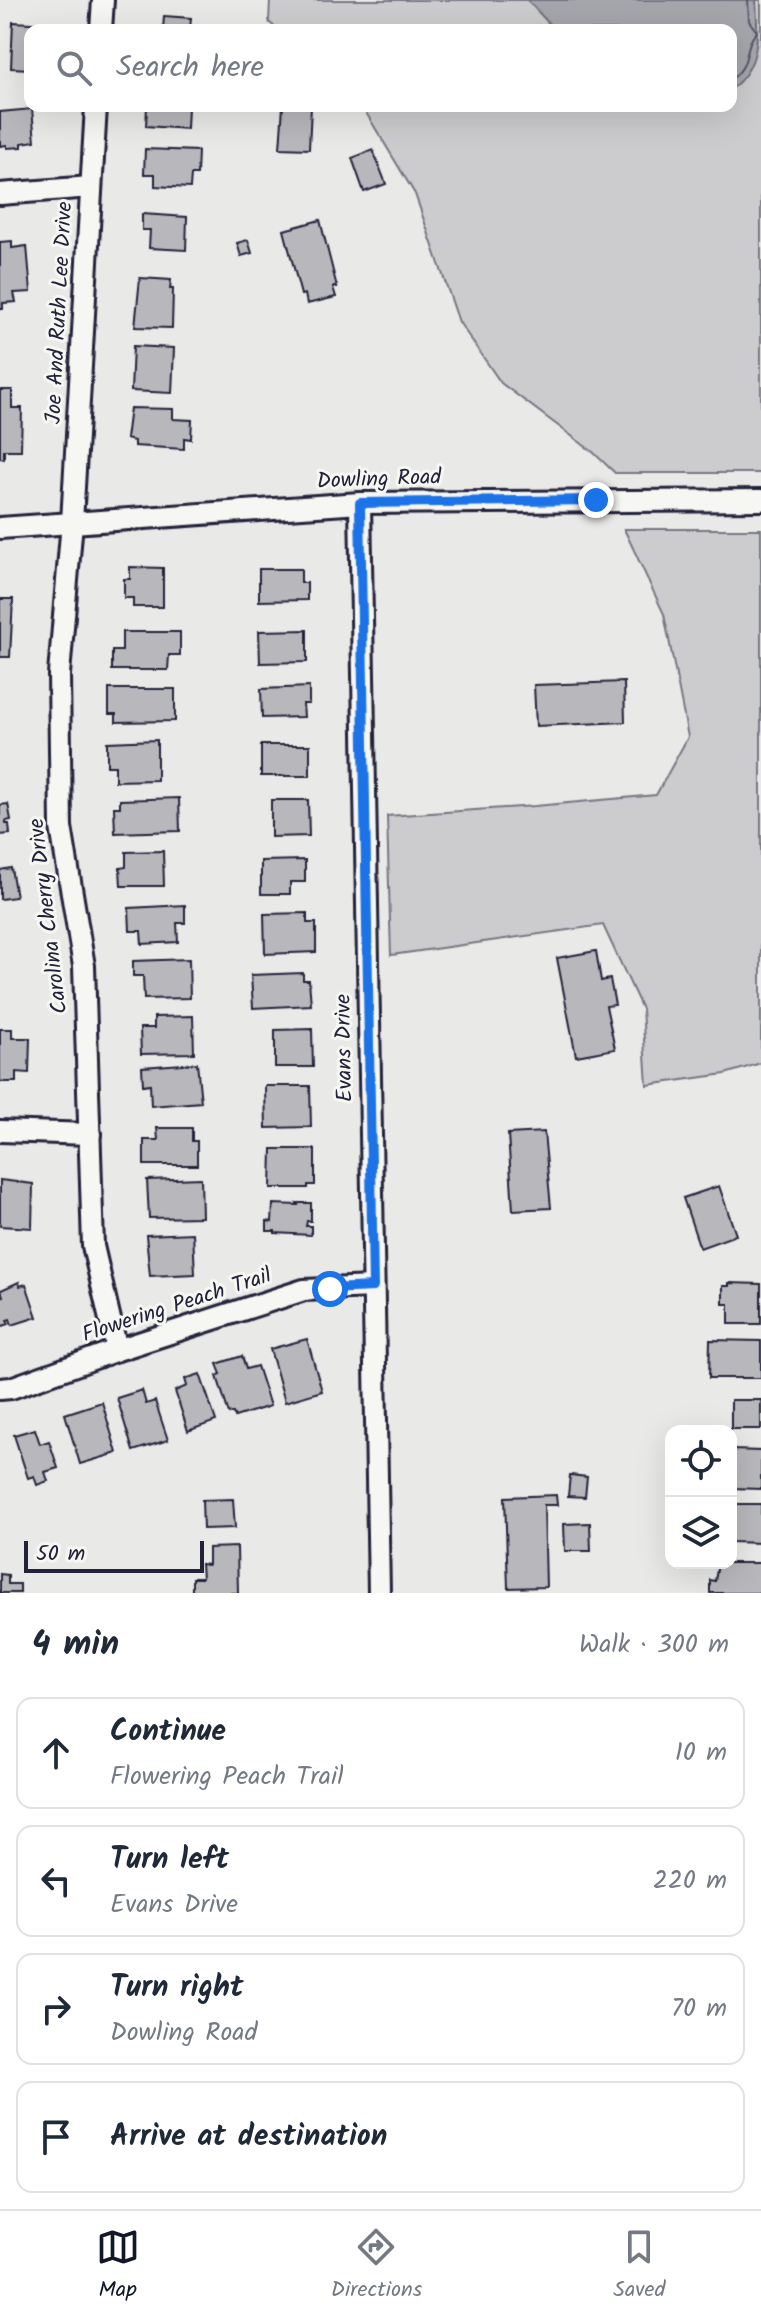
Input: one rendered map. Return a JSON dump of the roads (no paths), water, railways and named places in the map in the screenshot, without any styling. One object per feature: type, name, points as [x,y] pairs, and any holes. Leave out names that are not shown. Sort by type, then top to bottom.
[{"type":"street","points":[[101,24],[103,0]]},
{"type":"street","name":"Joe And Ruth Lee Drive","points":[[72,522],[96,112]]},
{"type":"street","points":[[0,194],[91,187]]},
{"type":"street","name":"Dowling Road","points":[[0,528],[360,503],[761,500]]},
{"type":"street","name":"Evans Drive","points":[[360,503],[379,1593]]},
{"type":"street","name":"Carolina Cherry Drive","points":[[72,522],[59,674],[61,827],[84,966],[93,1246],[117,1350]]},
{"type":"street","points":[[0,1131],[90,1134]]},
{"type":"street","name":"Flowering Peach Trail","points":[[0,1389],[11,1388],[117,1350],[304,1290],[373,1287]]},
{"type":"water","points":[[527,0],[756,0],[756,49],[748,70],[737,84],[737,24],[549,24]]}]
